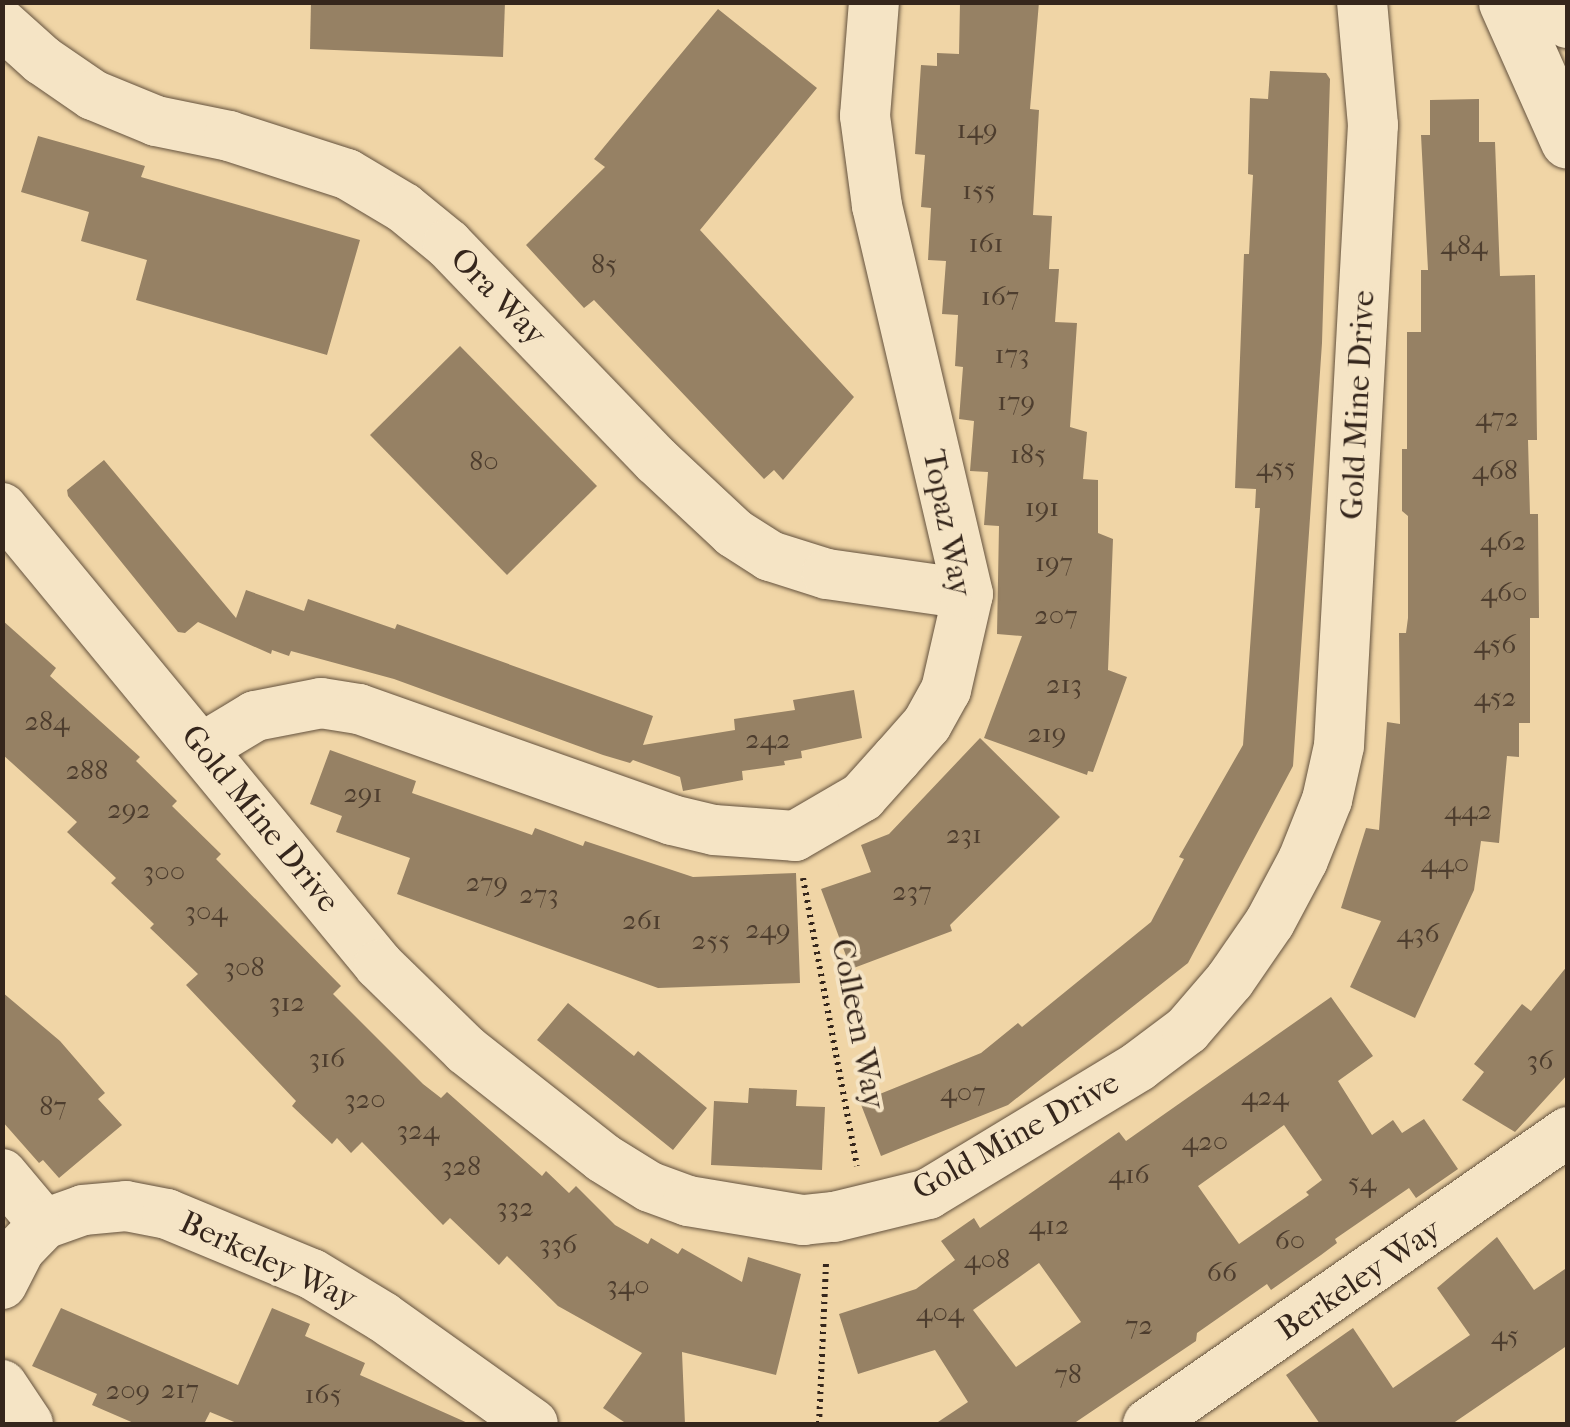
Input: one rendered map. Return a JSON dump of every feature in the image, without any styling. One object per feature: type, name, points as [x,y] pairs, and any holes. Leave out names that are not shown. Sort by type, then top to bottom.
[{"type":"main road","points":[[1506,2],[1568,141]]},
{"type":"main road","points":[[1560,2],[1568,20]]},
{"type":"street","name":"Topaz Way","points":[[795,836],[862,797],[927,724],[946,690],[968,594],[877,206],[864,116],[874,2]]},
{"type":"street","name":"Gold Mine Drive","points":[[2,508],[379,964],[466,1050],[602,1158],[650,1187],[688,1201],[803,1220],[834,1217],[928,1194],[1139,1066],[1175,1039],[1230,980],[1270,922],[1303,860],[1327,800],[1339,746],[1373,124],[1362,2]]},
{"type":"street","name":"Ora Way","points":[[2,24],[42,60],[94,95],[156,121],[229,136],[348,174],[404,208],[448,244],[656,460],[734,534],[770,556],[826,574],[968,594]]},
{"type":"street","points":[[202,748],[255,716],[321,703],[359,709],[672,820],[714,830],[795,836]]},
{"type":"street","name":"Berkeley Way","points":[[1148,1424],[1568,1132]]},
{"type":"street","points":[[2,1174],[44,1224],[19,1250],[2,1284]]},
{"type":"street","name":"Berkeley Way","points":[[44,1224],[83,1210],[126,1206],[167,1214],[231,1239],[312,1274],[383,1317],[533,1424]]},
{"type":"street","points":[[2,1386],[28,1424]]},
{"type":"path","name":"Colleen Way","points":[[795,836],[858,1174],[834,1217],[823,1281],[819,1424]]},
{"type":"building","points":[[311,2],[505,2],[503,57],[310,49]]},
{"type":"building","points":[[960,2],[1039,2],[1030,109],[1039,110],[1033,215],[1052,216],[1049,269],[1059,269],[1055,322],[1077,323],[1070,427],[1087,432],[1083,479],[1098,480],[1098,533],[1113,539],[1108,670],[1127,677],[1093,772],[1088,771],[1087,775],[984,738],[1022,636],[997,634],[999,526],[984,525],[988,472],[970,471],[974,421],[959,419],[963,367],[955,366],[958,315],[942,314],[946,261],[928,260],[931,208],[921,207],[925,155],[915,154],[921,65],[937,66],[937,53],[959,54]]},
{"type":"building","points":[[718,9],[817,88],[700,230],[854,397],[783,480],[774,470],[764,479],[594,300],[584,308],[526,245],[605,167],[594,159]]},
{"type":"building","points":[[1270,71],[1326,73],[1330,79],[1322,343],[1293,766],[1188,963],[1008,1105],[881,1156],[860,1102],[981,1053],[1018,1023],[1022,1027],[1151,922],[1184,859],[1179,857],[1243,745],[1260,508],[1255,508],[1256,489],[1235,488],[1244,254],[1249,254],[1253,175],[1248,174],[1250,98],[1268,99]]},
{"type":"building","points":[[1479,99],[1479,142],[1495,142],[1500,276],[1535,275],[1537,440],[1528,440],[1530,514],[1538,514],[1539,618],[1530,618],[1530,723],[1519,723],[1519,757],[1507,756],[1499,843],[1481,841],[1474,890],[1415,1018],[1350,987],[1381,921],[1341,908],[1366,828],[1379,830],[1387,722],[1400,724],[1399,633],[1406,633],[1408,618],[1408,516],[1402,511],[1402,449],[1407,449],[1407,332],[1421,332],[1421,270],[1428,270],[1421,135],[1430,135],[1430,100]]},
{"type":"building","points":[[38,136],[145,166],[141,177],[360,240],[327,355],[136,300],[147,260],[81,241],[89,212],[21,192]]},
{"type":"building","points":[[460,346],[597,486],[507,575],[370,435]]},
{"type":"building","points":[[104,460],[236,618],[246,590],[304,611],[308,599],[395,629],[397,624],[653,716],[643,745],[735,730],[734,719],[795,710],[793,700],[854,690],[862,738],[801,751],[802,758],[784,761],[785,765],[742,771],[743,780],[683,791],[680,777],[633,760],[630,763],[603,755],[394,679],[291,651],[289,656],[272,650],[271,654],[198,622],[185,633],[178,632],[68,496],[67,490]]},
{"type":"building","points":[[2,620],[56,668],[50,676],[140,757],[136,761],[177,801],[172,806],[221,854],[216,859],[341,986],[333,994],[423,1084],[441,1098],[447,1092],[542,1176],[546,1171],[569,1193],[576,1186],[615,1225],[648,1244],[651,1238],[678,1254],[682,1248],[742,1282],[748,1257],[801,1274],[776,1375],[682,1352],[685,1424],[627,1424],[603,1408],[642,1353],[558,1306],[507,1256],[499,1265],[450,1218],[443,1225],[362,1142],[351,1153],[337,1138],[332,1144],[292,1106],[296,1101],[186,985],[198,974],[111,883],[116,878],[67,832],[77,822],[2,754]]},
{"type":"building","points":[[980,738],[1060,817],[950,925],[952,931],[851,969],[821,889],[871,872],[861,845],[889,834]]},
{"type":"building","points":[[330,750],[416,781],[412,793],[532,835],[535,828],[583,846],[585,841],[693,877],[796,873],[800,983],[658,988],[397,894],[410,858],[336,832],[342,816],[310,804]]},
{"type":"building","points":[[1568,965],[1568,1074],[1515,1132],[1462,1100],[1484,1072],[1474,1064],[1522,1004],[1531,1011]]},
{"type":"building","points":[[2,992],[60,1041],[105,1093],[98,1099],[122,1125],[59,1178],[43,1160],[39,1163],[2,1121]]},
{"type":"building","points":[[1331,997],[1373,1056],[1338,1081],[1372,1135],[1393,1120],[1402,1133],[1424,1119],[1458,1169],[1416,1198],[1409,1188],[1335,1239],[1337,1243],[1321,1255],[1271,1290],[1267,1284],[1197,1333],[1196,1341],[1073,1424],[935,1424],[968,1402],[935,1350],[858,1374],[839,1314],[916,1289],[955,1260],[941,1241],[974,1218],[980,1228],[1119,1132],[1126,1141]],"holes":[[[1284,1125],[1322,1180],[1306,1192],[1309,1195],[1239,1244],[1198,1186]],[[1039,1263],[1081,1322],[1016,1367],[973,1310]]]},
{"type":"building","points":[[568,1003],[634,1056],[638,1051],[707,1108],[673,1150],[537,1040]]},
{"type":"building","points":[[749,1088],[797,1090],[796,1106],[825,1107],[822,1170],[711,1165],[714,1101],[748,1103]]},
{"type":"building","points":[[1497,1237],[1534,1290],[1568,1267],[1568,1345],[1452,1424],[1320,1424],[1286,1375],[1353,1328],[1393,1388],[1470,1335],[1437,1288]]},
{"type":"building","points":[[61,1308],[238,1385],[272,1308],[310,1324],[305,1336],[365,1363],[360,1375],[470,1424],[239,1424],[210,1412],[204,1424],[136,1424],[92,1405],[97,1394],[32,1366]]}]
